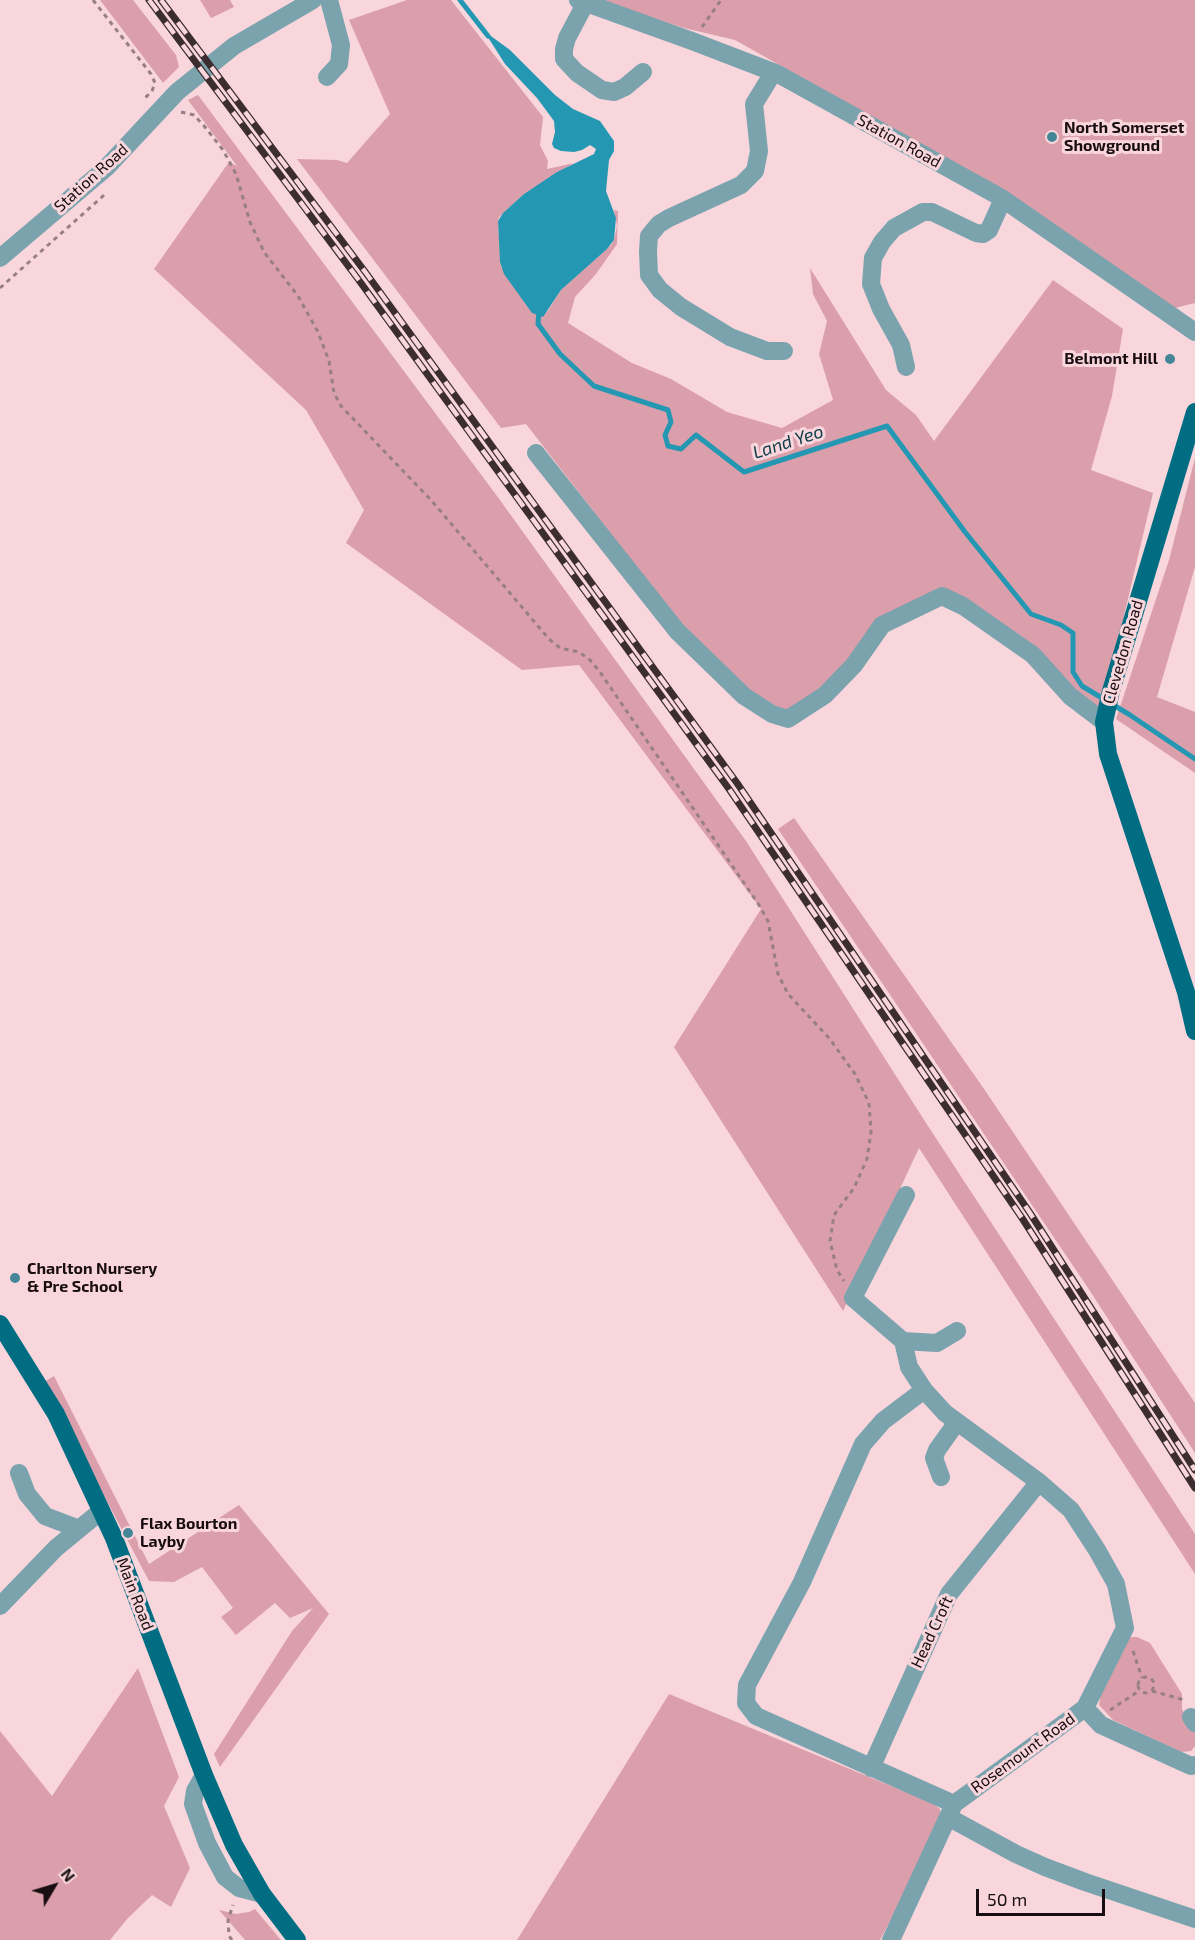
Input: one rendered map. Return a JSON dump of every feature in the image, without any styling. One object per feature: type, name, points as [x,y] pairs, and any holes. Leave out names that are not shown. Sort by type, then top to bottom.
[{"type":"main road","name":"Clevedon Road","points":[[1195,412],[1105,717],[1107,754],[1186,992],[1195,1031]]},
{"type":"main road","name":"Main Road","points":[[0,1324],[56,1414],[114,1538],[204,1775],[234,1845],[262,1894],[292,1934]]},
{"type":"street","name":"Station Road","points":[[0,258],[105,168],[177,92],[234,46],[313,0]]},
{"type":"street","points":[[327,78],[339,64],[341,45],[329,0]]},
{"type":"street","name":"Station Road","points":[[581,2],[692,41],[773,73],[1003,199],[1195,332]]},
{"type":"street","points":[[581,2],[564,49],[564,58],[571,66],[589,83],[602,90],[614,92],[626,87],[643,72]]},
{"type":"street","points":[[773,73],[754,104],[759,151],[755,171],[741,185],[659,224],[649,236],[648,251],[649,275],[660,290],[681,307],[730,337],[767,351],[784,351]]},
{"type":"street","points":[[906,367],[901,345],[881,309],[871,284],[873,258],[882,242],[894,228],[923,212],[932,212],[976,233],[983,234],[989,230],[1003,199]]},
{"type":"street","points":[[536,453],[677,631],[744,696],[772,714],[788,719],[825,695],[854,665],[882,625],[942,596],[963,606],[1033,655],[1070,696],[1105,717]]},
{"type":"street","points":[[906,1195],[853,1298],[903,1341],[937,1343],[957,1331]]},
{"type":"street","name":"Rosemount Road","points":[[891,1940],[951,1810],[1090,1713],[1125,1628],[1116,1584],[1071,1510],[1039,1482],[945,1413],[924,1390],[909,1367],[903,1341]]},
{"type":"street","points":[[924,1390],[883,1421],[863,1443],[802,1582],[747,1685],[746,1703],[756,1716],[922,1790],[1016,1854],[1085,1882],[1195,1919]]},
{"type":"street","points":[[941,1477],[934,1458],[957,1422]]},
{"type":"street","points":[[19,1473],[27,1494],[45,1516],[79,1529]]},
{"type":"street","name":"Head Croft","points":[[871,1768],[949,1594],[1039,1482]]},
{"type":"street","points":[[0,1606],[56,1548],[101,1511]]},
{"type":"street","points":[[1090,1713],[1101,1725],[1191,1766],[1195,1765]]},
{"type":"street","points":[[204,1775],[195,1791],[193,1804],[199,1824],[218,1864],[225,1877],[239,1888],[262,1894]]},
{"type":"path","points":[[93,0],[151,74],[155,83],[152,91],[136,108]]},
{"type":"path","points":[[692,41],[721,0]]},
{"type":"path","points":[[177,114],[182,111],[194,115],[223,150],[236,174],[250,222],[264,252],[298,296],[318,332],[329,362],[334,393],[341,406],[431,500],[549,639],[560,648],[579,652],[590,660],[759,905],[768,921],[778,974],[788,994],[829,1038],[855,1074],[869,1103],[872,1131],[867,1159],[854,1188],[834,1215],[830,1241],[837,1270],[853,1298]]},
{"type":"path","points":[[0,288],[107,192]]},
{"type":"path","points":[[1152,1691],[1154,1681],[1147,1676],[1138,1681],[1140,1690],[1144,1693],[1152,1691],[1181,1699]]},
{"type":"path","points":[[1090,1713],[1140,1690]]},
{"type":"path","points":[[232,1940],[229,1936],[228,1920],[239,1888]]},
{"type":"shaded area","points":[[100,0],[133,0],[176,55],[179,67],[163,83]]},
{"type":"shaded area","points":[[200,0],[230,0],[234,7],[211,18]]},
{"type":"shaded area","points":[[407,0],[451,0],[543,117],[540,145],[548,161],[547,169],[574,163],[524,194],[499,217],[501,267],[547,312],[561,290],[611,245],[617,226],[614,210],[618,211],[617,244],[596,274],[575,297],[568,323],[632,363],[671,379],[727,412],[782,428],[833,400],[819,354],[827,321],[813,294],[810,268],[886,390],[916,415],[934,441],[1053,280],[1123,329],[1112,396],[1091,470],[1153,493],[1099,712],[942,590],[850,659],[820,690],[788,713],[747,689],[683,627],[526,424],[501,428],[297,159],[337,160],[347,163],[390,114],[349,20]]},
{"type":"shaded area","name":"North Somerset Showground","points":[[601,0],[1195,0],[1195,303],[1175,308],[815,85],[735,40],[684,28]]},
{"type":"shaded area","points":[[198,95],[497,496],[746,841],[928,1126],[1195,1534],[1195,1574],[919,1148],[843,1311],[674,1047],[761,909],[579,665],[522,670],[346,543],[364,510],[306,410],[154,269],[229,162],[237,166],[188,100]]},
{"type":"shaded area","points":[[1195,458],[1195,567],[1157,697],[1195,712],[1195,773],[1116,719],[1169,560]]},
{"type":"shaded area","points":[[794,818],[982,1086],[1195,1403],[1195,1453],[1086,1285],[778,829]]},
{"type":"shaded area","points":[[54,1376],[149,1564],[239,1505],[329,1614],[220,1767],[214,1754],[292,1631],[313,1608],[290,1618],[275,1603],[236,1635],[221,1617],[233,1608],[202,1567],[174,1582],[149,1581],[44,1382]]},
{"type":"shaded area","points":[[1128,1637],[1137,1637],[1150,1643],[1182,1694],[1182,1709],[1195,1732],[1195,1746],[1191,1751],[1181,1752],[1113,1720],[1099,1705],[1101,1693]]},
{"type":"shaded area","points":[[138,1668],[179,1777],[164,1806],[190,1868],[171,1907],[152,1895],[128,1918],[110,1940],[0,1940],[0,1731],[52,1796]]},
{"type":"shaded area","points":[[669,1694],[932,1803],[940,1809],[942,1821],[880,1940],[517,1940]]},
{"type":"shaded area","points":[[255,1909],[281,1940],[245,1940],[219,1910],[236,1914]]},
{"type":"water","points":[[484,31],[510,50],[555,95],[573,109],[600,121],[614,141],[614,151],[609,160],[606,191],[616,218],[614,240],[561,290],[543,317],[532,313],[504,274],[500,262],[498,221],[503,213],[524,194],[557,172],[594,154],[596,149],[590,145],[574,152],[554,148],[552,144],[555,132],[554,121],[537,98],[505,64]]},
{"type":"waterway","name":"Land Yeo","points":[[460,0],[488,36]]},
{"type":"waterway","name":"Land Yeo","points":[[539,309],[538,324],[560,354],[594,386],[668,410],[671,422],[665,435],[668,446],[681,449],[696,435],[744,472],[887,426],[965,532],[1031,614],[1061,625],[1073,633],[1073,672],[1082,686],[1195,759]]},
{"type":"railway","points":[[149,0],[358,279],[729,789],[1022,1218],[1195,1488]]},
{"type":"railway","points":[[161,0],[366,273],[737,783],[1030,1213],[1195,1470]]},
{"type":"place","name":"North Somerset Showground","points":[[1052,137]]},
{"type":"place","name":"Belmont Hill","points":[[1170,359]]},
{"type":"place","name":"Charlton Nursery & Pre School","points":[[15,1278]]},
{"type":"place","name":"Flax Bourton Layby","points":[[128,1533]]}]
